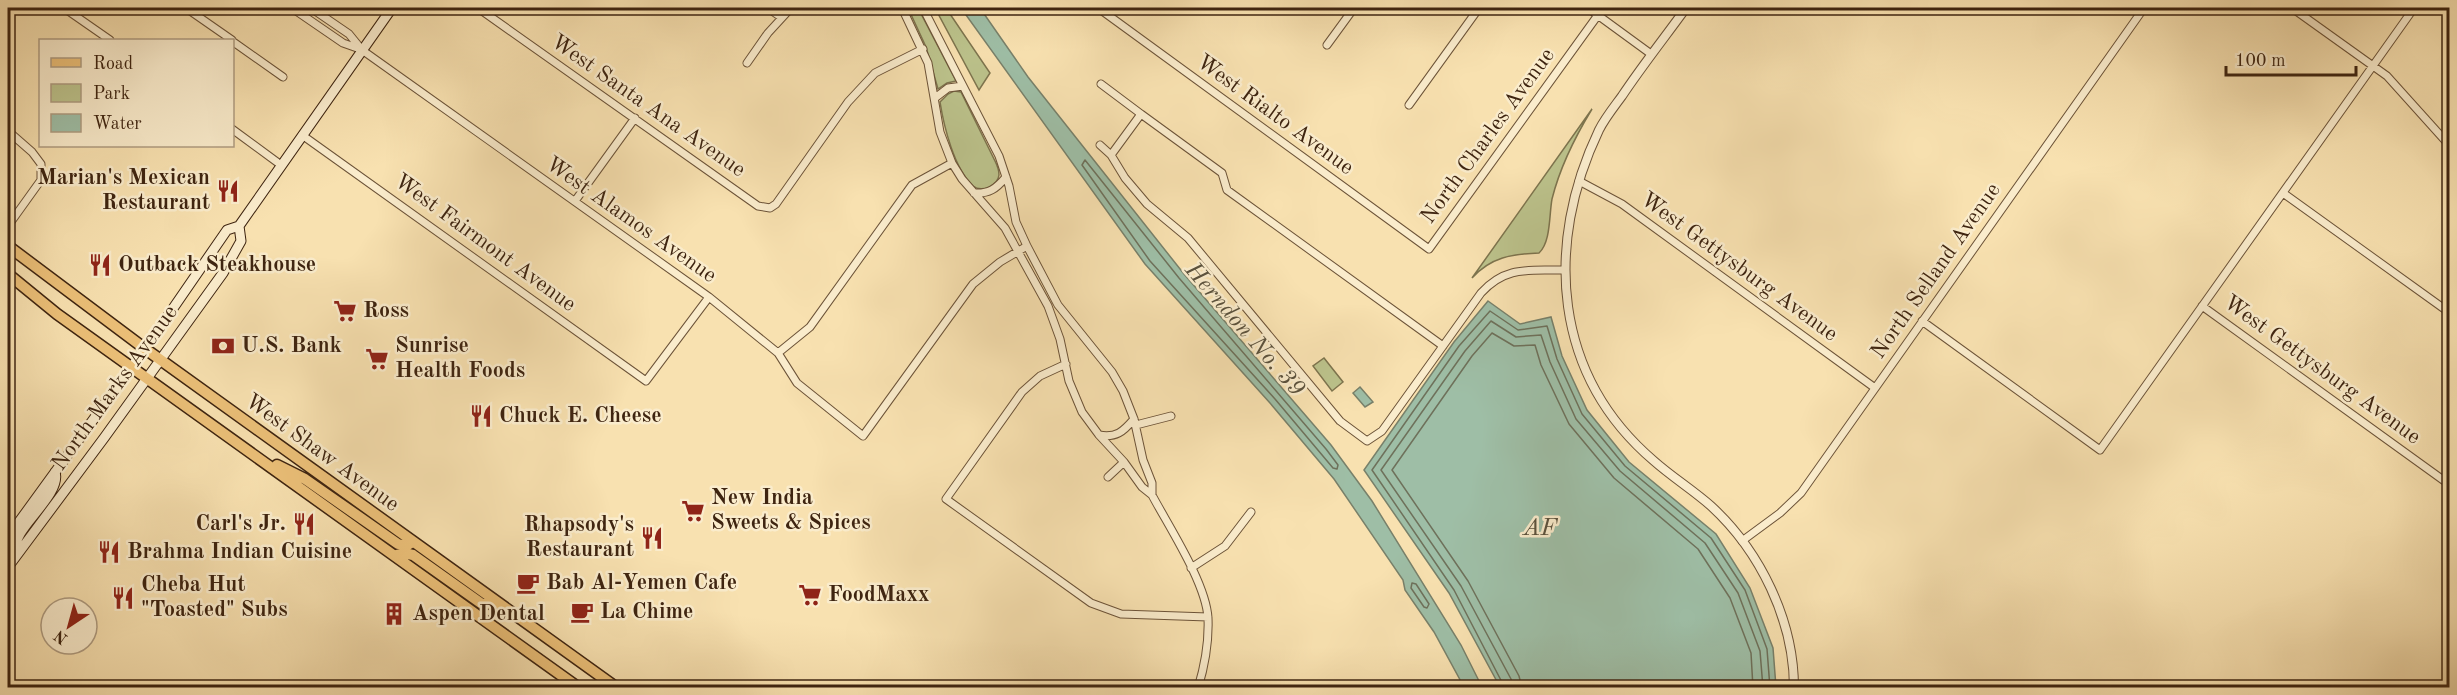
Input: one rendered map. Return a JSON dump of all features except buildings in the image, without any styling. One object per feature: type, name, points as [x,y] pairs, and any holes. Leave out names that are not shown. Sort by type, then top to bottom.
[{"type":"main road","name":"North Marks Avenue","points":[[8,537],[227,230],[239,226],[392,8]]},
{"type":"main road","name":"North Marks Avenue","points":[[8,565],[147,379],[233,256],[241,240],[239,226]]},
{"type":"main road","name":"West Shaw Avenue","points":[[8,246],[160,360],[609,686]]},
{"type":"main road","name":"West Shaw Avenue","points":[[8,274],[57,314],[579,687]]},
{"type":"main road","points":[[249,452],[305,478],[398,544],[406,546],[413,542]]},
{"type":"main road","points":[[8,565],[20,534],[54,488],[55,471]]},
{"type":"main road","points":[[396,555],[404,553],[413,555],[482,604],[497,603]]},
{"type":"street","points":[[64,8],[109,39]]},
{"type":"street","points":[[186,8],[229,39]]},
{"type":"street","name":"West Alamos Avenue","points":[[292,8],[343,43],[362,50],[709,297],[778,353],[797,383],[863,436],[973,284],[1000,262],[1020,251]]},
{"type":"street","name":"West Alamos Avenue","points":[[311,8],[349,34],[362,50]]},
{"type":"street","name":"West Santa Ana Avenue","points":[[478,8],[758,206],[770,208],[776,204],[848,102],[875,73],[923,49]]},
{"type":"street","points":[[768,8],[781,17]]},
{"type":"street","points":[[747,63],[781,17],[791,8]]},
{"type":"street","points":[[902,8],[923,49],[935,98],[940,132],[952,163],[974,193],[1005,228],[1020,251],[1057,325],[1075,397],[1082,412],[1142,487],[1152,495],[1200,586],[1208,617],[1206,662],[1198,687]]},
{"type":"street","points":[[923,8],[992,142],[1006,177],[1017,222],[1027,246],[1058,305],[1112,372],[1123,391],[1135,422],[1143,460],[1152,483],[1152,495]]},
{"type":"street","points":[[1328,45],[1354,8]]},
{"type":"street","points":[[1409,105],[1479,8]]},
{"type":"street","points":[[1588,8],[1651,54]]},
{"type":"street","points":[[1686,8],[1600,128],[1574,194],[1564,270],[1568,315],[1586,370],[1608,410],[1638,447],[1712,507],[1757,562],[1778,606],[1789,645],[1794,687]]},
{"type":"street","name":"North Selland Avenue","points":[[1742,541],[1780,513],[1801,493],[2144,8]]},
{"type":"street","points":[[2292,8],[2373,66],[2398,87],[2450,146]]},
{"type":"street","points":[[1922,321],[2100,450],[2414,8]]},
{"type":"street","name":"West Rialto Avenue","points":[[1102,9],[1429,249]]},
{"type":"street","name":"North Charles Avenue","points":[[1429,249],[1598,15]]},
{"type":"street","points":[[234,42],[282,77]]},
{"type":"street","points":[[1101,84],[1222,173],[1227,190],[1443,346]]},
{"type":"street","points":[[935,98],[948,88],[963,86]]},
{"type":"street","points":[[1111,155],[1141,114]]},
{"type":"street","points":[[575,201],[635,118]]},
{"type":"street","points":[[234,130],[281,165]]},
{"type":"street","points":[[8,131],[41,164],[41,180],[8,226]]},
{"type":"street","name":"West Fairmont Avenue","points":[[302,135],[646,381],[709,297]]},
{"type":"street","points":[[1100,145],[1111,155],[1125,178],[1147,204],[1188,238],[1340,421],[1367,441],[1382,431],[1481,293],[1494,280],[1514,272],[1564,270]]},
{"type":"street","points":[[778,353],[810,327],[912,185],[952,163]]},
{"type":"street","points":[[974,193],[985,194],[993,190],[1006,177]]},
{"type":"street","name":"West Gettysburg Avenue","points":[[1579,181],[1622,204],[1875,388]]},
{"type":"street","points":[[2283,193],[2450,313]]},
{"type":"street","points":[[1020,251],[1027,246]]},
{"type":"street","name":"West Gettysburg Avenue","points":[[2202,306],[2450,485]]},
{"type":"street","points":[[1066,364],[1040,376],[1022,392],[946,498],[1091,603],[1121,615],[1208,617]]},
{"type":"street","points":[[1099,435],[1113,436],[1120,434],[1135,422],[1171,416]]},
{"type":"street","points":[[1108,477],[1124,462]]},
{"type":"street","points":[[1191,568],[1225,546],[1251,512]]},
{"type":"green space","points":[[908,8],[918,8],[956,81],[947,83],[938,89],[926,47]]},
{"type":"green space","points":[[935,8],[946,8],[990,73],[979,90]]},
{"type":"green space","points":[[954,91],[961,92],[997,166],[998,179],[989,187],[981,189],[973,186],[955,158],[940,102]]},
{"type":"green space","points":[[1592,109],[1559,175],[1552,199],[1548,235],[1543,248],[1539,253],[1520,254],[1494,261],[1472,278]]},
{"type":"green space","points":[[1324,358],[1343,382],[1332,391],[1313,366]]},
{"type":"water","points":[[961,8],[980,8],[1028,77],[1184,274],[1331,445],[1372,501],[1461,645],[1482,687],[1464,687],[1434,632],[1405,590],[1403,580],[1334,479],[1270,403],[1145,264]]},
{"type":"water","name":"AF","points":[[1488,301],[1520,324],[1551,317],[1562,356],[1587,410],[1629,462],[1716,534],[1750,588],[1773,648],[1776,687],[1500,687],[1449,593],[1364,470],[1454,342]]},
{"type":"water","points":[[1360,387],[1373,402],[1365,407],[1353,393]]},
{"type":"place","name":"Marian's Mexican Restaurant","points":[[228,191]]},
{"type":"place","name":"Outback Steakhouse","points":[[100,265]]},
{"type":"place","name":"Ross","points":[[345,311]]},
{"type":"place","name":"U.S. Bank","points":[[223,346]]},
{"type":"place","name":"Sunrise Health Foods","points":[[377,359]]},
{"type":"place","name":"Chuck E. Cheese","points":[[481,416]]},
{"type":"place","name":"New India Sweets & Spices","points":[[693,511]]},
{"type":"place","name":"Carl's Jr.","points":[[304,524]]},
{"type":"place","name":"Rhapsody's Restaurant","points":[[652,538]]},
{"type":"place","name":"Brahma Indian Cuisine","points":[[109,552]]},
{"type":"place","name":"Bab Al-Yemen Cafe","points":[[528,583]]},
{"type":"place","name":"FoodMaxx","points":[[810,595]]},
{"type":"place","name":"Cheba Hut \"Toasted\" Subs","points":[[123,598]]},
{"type":"place","name":"La Chime","points":[[582,612]]},
{"type":"place","name":"Aspen Dental","points":[[394,614]]},
{"type":"water label","name":"Herndon No. 39","points":[[1244,330]]}]
